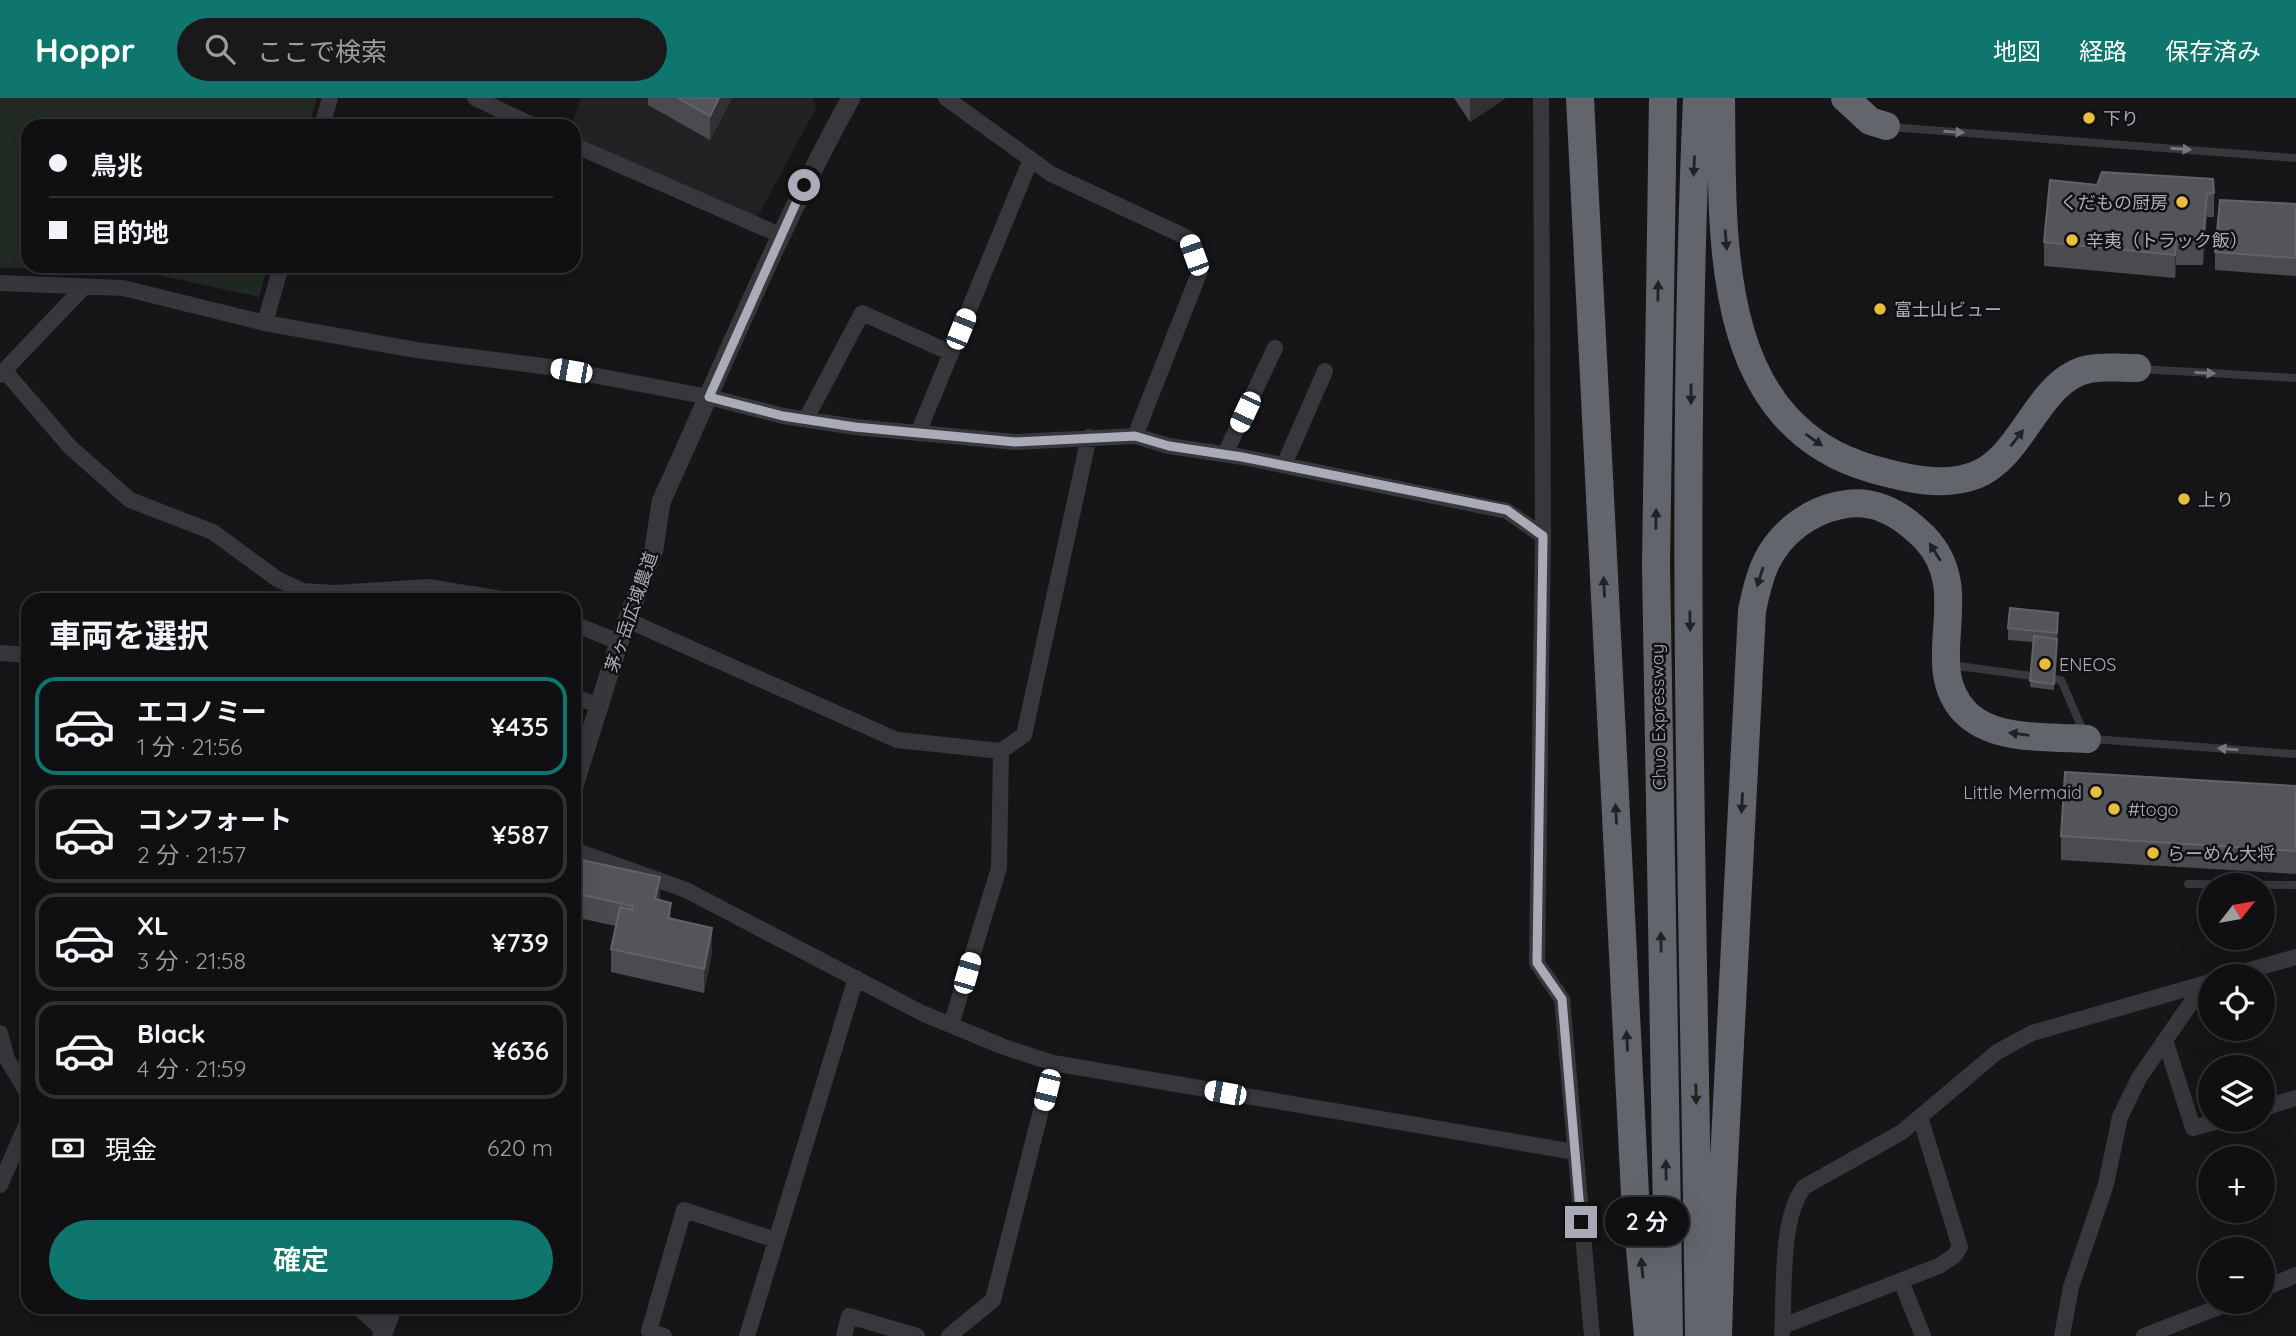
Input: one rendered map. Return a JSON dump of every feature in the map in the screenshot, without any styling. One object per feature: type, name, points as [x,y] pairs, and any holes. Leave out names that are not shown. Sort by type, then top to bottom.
[{"type":"highway","points":[[1580,98],[1634,1180],[1647,1336]]},
{"type":"highway","name":"Chuo Expressway","points":[[1663,98],[1656,565],[1669,1336]]},
{"type":"highway","name":"Chuo Expressway","points":[[1697,98],[1692,207],[1689,562],[1699,1336]]},
{"type":"highway","points":[[1721,98],[1723,202],[1735,321],[1747,355],[1762,384],[1782,412],[1808,436],[1862,466],[1916,479],[1958,481],[1978,475],[1994,465],[2059,384],[2076,373],[2090,368],[2137,368]]},
{"type":"highway","points":[[1845,98],[1870,121],[1886,127]]},
{"type":"highway","points":[[1718,1336],[1721,1202],[1752,611],[1758,579],[1769,553],[1784,534],[1826,508],[1849,503],[1872,504],[1896,513],[1929,542],[1946,574],[1950,592],[1947,664],[1953,697],[1983,726],[2027,735],[2087,739]]},
{"type":"street","points":[[324,119],[330,98]]},
{"type":"street","points":[[475,98],[519,119]]},
{"type":"street","name":"茅ヶ岳広域農道","points":[[581,763],[619,642],[654,549],[661,502],[780,235],[816,160],[851,98]]},
{"type":"street","points":[[946,98],[1051,174],[1188,238],[1200,271],[1135,436]]},
{"type":"street","points":[[1541,98],[1543,536],[1537,963],[1562,999],[1592,1336]]},
{"type":"street","points":[[581,148],[780,235]]},
{"type":"street","points":[[918,433],[1031,159]]},
{"type":"street","points":[[265,323],[279,273]]},
{"type":"street","points":[[0,283],[124,288],[265,323],[416,350],[550,367],[709,397],[806,419],[1015,442],[1135,436],[1169,446],[1226,454],[1507,510],[1543,536]]},
{"type":"street","points":[[84,287],[2,373],[70,447],[130,500],[213,532],[277,579],[303,591],[334,593],[429,587],[465,593]]},
{"type":"street","points":[[806,419],[862,313],[951,353]]},
{"type":"street","points":[[1226,454],[1275,348]]},
{"type":"street","points":[[1284,465],[1325,371]]},
{"type":"street","points":[[628,620],[897,740],[1001,751],[1024,735],[1089,437]]},
{"type":"street","points":[[581,627],[619,642]]},
{"type":"street","points":[[0,653],[21,654]]},
{"type":"street","points":[[581,699],[599,705]]},
{"type":"street","points":[[951,1025],[999,868],[1001,751]]},
{"type":"street","points":[[581,852],[686,890],[951,1025],[1053,1063],[1575,1152]]},
{"type":"street","points":[[2271,964],[2296,957]]},
{"type":"street","points":[[747,1336],[856,978]]},
{"type":"street","points":[[1920,1117],[1961,1247],[1954,1256],[1939,1266],[1783,1331],[1788,1228],[1795,1199],[1804,1187],[1902,1132],[1997,1052],[2032,1033],[2198,986]]},
{"type":"street","points":[[2062,1336],[2071,1287],[2106,1184],[2120,1117],[2139,1078],[2198,995]]},
{"type":"street","points":[[0,1033],[7,1059],[21,1082]]},
{"type":"street","points":[[2165,1040],[2193,1128],[2198,1127]]},
{"type":"street","points":[[948,1336],[993,1300],[1053,1063]]},
{"type":"street","points":[[2275,1104],[2296,1098]]},
{"type":"street","points":[[0,1185],[21,1137]]},
{"type":"street","points":[[664,1336],[649,1331],[684,1210],[776,1240]]},
{"type":"street","points":[[2275,1284],[2296,1275]]},
{"type":"street","points":[[1902,1281],[1923,1336]]},
{"type":"street","points":[[364,1314],[383,1334],[390,1314]]},
{"type":"street","points":[[2144,1336],[2201,1314]]},
{"type":"street","points":[[844,1336],[849,1316],[917,1336]]},
{"type":"lane","points":[[1886,127],[2296,158]]},
{"type":"lane","points":[[2137,368],[2296,378]]},
{"type":"lane","points":[[1947,664],[2061,680],[2087,739],[2296,754]]},
{"type":"lane","points":[[2188,884],[2296,885]]},
{"type":"shaded area","points":[[0,98],[317,98],[311,119],[21,119],[21,268],[0,268]]},
{"type":"shaded area","points":[[581,98],[813,98],[816,108],[757,218],[581,140],[581,119],[574,119]]},
{"type":"shaded area","points":[[148,273],[266,273],[259,297]]},
{"type":"building","points":[[678,98],[719,98],[710,116]]},
{"type":"building","points":[[2102,172],[2213,179],[2214,193],[2207,194],[2203,241],[2176,241],[2175,255],[2044,242],[2050,180],[2097,185]]},
{"type":"building","points":[[2220,200],[2296,204],[2296,258],[2215,252]]},
{"type":"building","points":[[2010,608],[2058,613],[2057,633],[2008,628]]},
{"type":"building","points":[[2034,636],[2057,639],[2054,684],[2030,681]]},
{"type":"building","points":[[2065,772],[2296,786],[2296,851],[2061,836]]},
{"type":"building","points":[[581,860],[660,877],[655,899],[671,903],[668,918],[712,928],[704,969],[611,949],[620,907],[632,910],[633,906],[581,895]]},
{"type":"place","name":"下り","points":[[2089,118]]},
{"type":"place","name":"くだもの厨房","points":[[2182,202]]},
{"type":"place","name":"辛夷（トラック飯）","points":[[2072,240]]},
{"type":"place","name":"富士山ビュー","points":[[1880,309]]},
{"type":"place","name":"上り","points":[[2184,499]]},
{"type":"place","name":"ENEOS","points":[[2045,664]]},
{"type":"place","name":"Little Mermaid","points":[[2096,792]]},
{"type":"place","name":"#togo","points":[[2114,809]]},
{"type":"place","name":"らーめん大将","points":[[2153,853]]},
{"type":"route","points":[[804,185],[709,397],[783,416],[855,427],[1015,442],[1135,436],[1169,446],[1242,457],[1507,510],[1543,536],[1541,849],[1537,963],[1562,999],[1581,1222]]}]
